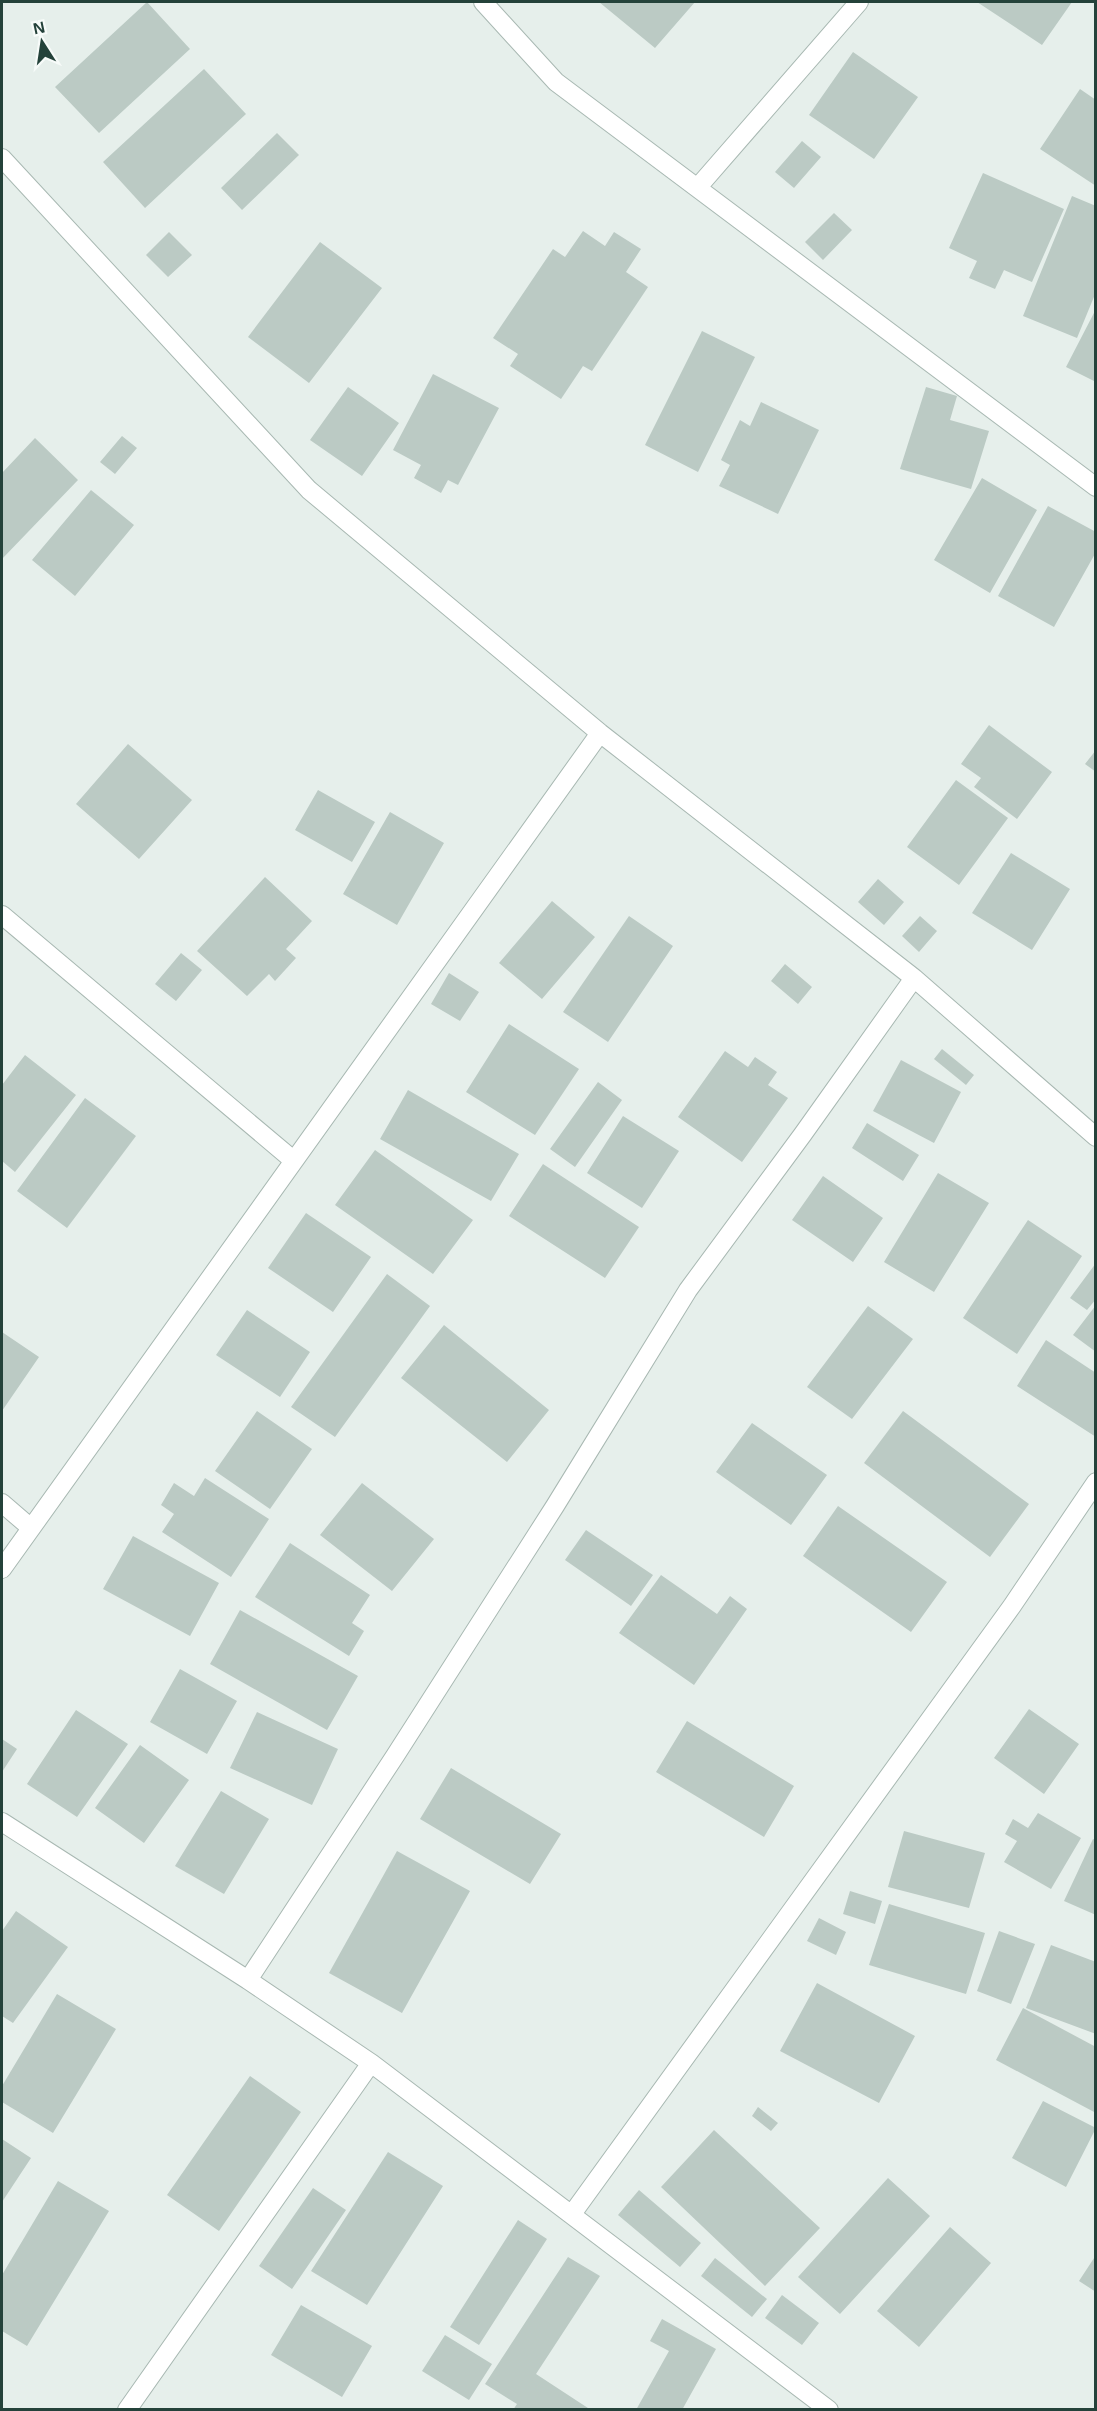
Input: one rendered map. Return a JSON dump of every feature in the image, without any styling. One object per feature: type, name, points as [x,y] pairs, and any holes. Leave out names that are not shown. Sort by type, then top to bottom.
[{"type":"street","points":[[483,2],[556,82],[1092,478]]},
{"type":"street","points":[[698,187],[859,2]]},
{"type":"street","points":[[2,158],[309,489],[600,733],[914,978],[1095,1137]]},
{"type":"street","points":[[2,1569],[600,733]]},
{"type":"street","points":[[2,915],[293,1160]]},
{"type":"street","points":[[248,1980],[549,1516],[688,1290],[914,978]]},
{"type":"street","points":[[572,2214],[1012,1606],[1095,1482]]},
{"type":"street","points":[[2,1503],[31,1528]]},
{"type":"street","points":[[2,1822],[248,1980],[371,2063],[830,2409]]},
{"type":"street","points":[[127,2409],[371,2063]]},
{"type":"building","points":[[147,2],[190,49],[99,133],[55,87]]},
{"type":"building","points":[[599,2],[695,2],[655,48]]},
{"type":"building","points":[[977,2],[1072,2],[1042,45]]},
{"type":"building","points":[[853,52],[918,97],[874,159],[809,115]]},
{"type":"building","points":[[204,69],[246,114],[145,208],[103,162]]},
{"type":"building","points":[[1080,89],[1096,100],[1096,186],[1040,149]]},
{"type":"building","points":[[277,133],[299,155],[242,210],[221,188]]},
{"type":"building","points":[[802,141],[821,157],[794,188],[775,172]]},
{"type":"building","points":[[983,173],[1064,209],[1032,282],[1004,270],[995,289],[969,278],[977,261],[949,248]]},
{"type":"building","points":[[1072,196],[1096,206],[1096,292],[1077,338],[1023,316]]},
{"type":"building","points":[[834,213],[852,230],[823,260],[805,242]]},
{"type":"building","points":[[583,231],[605,246],[614,232],[641,249],[626,272],[648,287],[592,371],[583,366],[561,399],[510,366],[518,354],[493,338],[553,249],[565,257]]},
{"type":"building","points":[[169,232],[192,255],[168,277],[146,255]]},
{"type":"building","points":[[320,242],[382,288],[309,383],[248,337]]},
{"type":"building","points":[[1096,309],[1096,382],[1066,367]]},
{"type":"building","points":[[702,331],[755,357],[698,472],[645,445]]},
{"type":"building","points":[[433,374],[499,408],[458,485],[448,480],[441,493],[414,478],[421,465],[393,450]]},
{"type":"building","points":[[348,387],[399,423],[362,476],[310,440]]},
{"type":"building","points":[[926,387],[957,396],[950,420],[989,431],[971,489],[900,469]]},
{"type":"building","points":[[761,402],[819,430],[778,514],[719,486],[730,465],[721,460],[740,420],[750,426]]},
{"type":"building","points":[[122,436],[137,448],[115,474],[100,462]]},
{"type":"building","points":[[35,438],[78,480],[2,559],[2,473]]},
{"type":"building","points":[[982,478],[1037,510],[990,593],[934,560]]},
{"type":"building","points":[[91,490],[134,525],[75,596],[32,560]]},
{"type":"building","points":[[1048,506],[1096,532],[1096,552],[1054,627],[998,596]]},
{"type":"building","points":[[989,725],[1052,772],[1017,819],[974,787],[981,778],[961,764]]},
{"type":"building","points":[[128,744],[192,800],[139,859],[76,804]]},
{"type":"building","points":[[1096,750],[1096,772],[1085,764]]},
{"type":"building","points":[[956,780],[1008,818],[959,885],[907,847]]},
{"type":"building","points":[[318,790],[375,822],[352,862],[295,830]]},
{"type":"building","points":[[390,812],[444,843],[397,925],[343,894]]},
{"type":"building","points":[[1011,853],[1070,889],[1032,950],[972,913]]},
{"type":"building","points":[[265,877],[312,921],[286,949],[296,958],[275,981],[269,974],[247,996],[197,951]]},
{"type":"building","points":[[878,879],[904,902],[884,925],[858,902]]},
{"type":"building","points":[[552,901],[595,937],[542,999],[499,963]]},
{"type":"building","points":[[629,916],[673,946],[608,1042],[563,1012]]},
{"type":"building","points":[[920,916],[937,931],[919,952],[902,936]]},
{"type":"building","points":[[181,953],[202,970],[176,1001],[155,984]]},
{"type":"building","points":[[785,964],[812,987],[798,1004],[771,981]]},
{"type":"building","points":[[449,973],[479,992],[460,1021],[431,1004]]},
{"type":"building","points":[[509,1024],[579,1069],[535,1135],[466,1092]]},
{"type":"building","points":[[942,1049],[974,1075],[966,1085],[934,1059]]},
{"type":"building","points":[[725,1051],[748,1067],[755,1057],[777,1072],[768,1085],[788,1098],[742,1162],[678,1117]]},
{"type":"building","points":[[25,1055],[76,1095],[15,1172],[2,1161],[2,1085]]},
{"type":"building","points":[[901,1060],[961,1092],[934,1143],[873,1111]]},
{"type":"building","points":[[598,1082],[622,1100],[575,1167],[550,1149]]},
{"type":"building","points":[[408,1090],[519,1154],[491,1201],[380,1139]]},
{"type":"building","points":[[85,1098],[136,1136],[67,1228],[17,1191]]},
{"type":"building","points":[[623,1116],[679,1151],[642,1208],[587,1173]]},
{"type":"building","points":[[867,1123],[919,1155],[903,1181],[852,1148]]},
{"type":"building","points":[[375,1150],[473,1220],[433,1274],[335,1205]]},
{"type":"building","points":[[543,1164],[639,1227],[605,1278],[509,1216]]},
{"type":"building","points":[[938,1173],[989,1203],[934,1292],[884,1262]]},
{"type":"building","points":[[823,1176],[883,1218],[853,1262],[792,1220]]},
{"type":"building","points":[[306,1213],[371,1257],[333,1312],[268,1268]]},
{"type":"building","points":[[1028,1220],[1082,1256],[1017,1354],[963,1318]]},
{"type":"building","points":[[1096,1263],[1096,1299],[1087,1310],[1070,1298]]},
{"type":"building","points":[[387,1274],[430,1306],[335,1437],[291,1407]]},
{"type":"building","points":[[1096,1305],[1096,1352],[1073,1335]]},
{"type":"building","points":[[868,1306],[913,1339],[852,1419],[807,1387]]},
{"type":"building","points":[[247,1310],[310,1352],[280,1397],[216,1355]]},
{"type":"building","points":[[444,1325],[549,1410],[507,1462],[401,1378]]},
{"type":"building","points":[[2,1332],[39,1357],[2,1411]]},
{"type":"building","points":[[1046,1340],[1096,1373],[1096,1437],[1017,1386]]},
{"type":"building","points":[[257,1411],[312,1449],[270,1509],[215,1471]]},
{"type":"building","points":[[903,1411],[1029,1504],[990,1557],[864,1463]]},
{"type":"building","points":[[752,1423],[827,1475],[791,1525],[716,1472]]},
{"type":"building","points":[[205,1478],[269,1519],[231,1577],[162,1532],[174,1514],[161,1505],[174,1483],[194,1496]]},
{"type":"building","points":[[362,1483],[434,1539],[392,1591],[320,1535]]},
{"type":"building","points":[[838,1506],[947,1582],[911,1632],[803,1556]]},
{"type":"building","points":[[586,1530],[653,1575],[631,1606],[565,1560]]},
{"type":"building","points":[[133,1536],[219,1583],[190,1636],[103,1589]]},
{"type":"building","points":[[290,1543],[370,1595],[352,1623],[364,1631],[349,1656],[255,1597]]},
{"type":"building","points":[[661,1575],[717,1614],[730,1596],[747,1609],[694,1685],[619,1633]]},
{"type":"building","points":[[240,1610],[358,1676],[327,1730],[210,1664]]},
{"type":"building","points":[[180,1669],[237,1701],[207,1754],[150,1722]]},
{"type":"building","points":[[1029,1709],[1079,1744],[1044,1794],[994,1758]]},
{"type":"building","points":[[76,1710],[128,1744],[77,1817],[27,1784]]},
{"type":"building","points":[[257,1712],[338,1749],[312,1805],[230,1768]]},
{"type":"building","points":[[687,1721],[794,1786],[764,1837],[656,1772]]},
{"type":"building","points":[[2,1739],[17,1749],[2,1772]]},
{"type":"building","points":[[140,1745],[189,1780],[144,1843],[95,1808]]},
{"type":"building","points":[[451,1768],[561,1834],[530,1884],[420,1819]]},
{"type":"building","points":[[221,1791],[269,1819],[224,1894],[175,1866]]},
{"type":"building","points":[[1038,1813],[1081,1838],[1051,1889],[1004,1862],[1017,1841],[1005,1834],[1013,1819],[1028,1828]]},
{"type":"building","points":[[904,1831],[985,1853],[969,1908],[888,1887]]},
{"type":"building","points":[[1093,1839],[1096,1840],[1096,1915],[1064,1901]]},
{"type":"building","points":[[397,1851],[470,1891],[402,2013],[329,1973]]},
{"type":"building","points":[[850,1891],[882,1901],[875,1924],[843,1914]]},
{"type":"building","points":[[889,1904],[985,1933],[966,1994],[869,1965]]},
{"type":"building","points":[[16,1911],[68,1947],[13,2023],[2,2016],[2,1931]]},
{"type":"building","points":[[819,1918],[846,1932],[836,1955],[807,1941]]},
{"type":"building","points":[[999,1931],[1035,1944],[1011,2004],[977,1991]]},
{"type":"building","points":[[1051,1945],[1096,1962],[1096,2034],[1026,2008]]},
{"type":"building","points":[[817,1983],[915,2036],[879,2103],[780,2051]]},
{"type":"building","points":[[57,1994],[116,2029],[53,2133],[2,2102],[2,2086]]},
{"type":"building","points":[[1023,2008],[1096,2047],[1096,2113],[996,2060]]},
{"type":"building","points":[[250,2076],[301,2112],[219,2231],[167,2195]]},
{"type":"building","points":[[1043,2101],[1096,2128],[1066,2187],[1012,2158]]},
{"type":"building","points":[[758,2107],[778,2123],[771,2131],[752,2116]]},
{"type":"building","points":[[714,2130],[820,2228],[765,2286],[661,2187]]},
{"type":"building","points":[[2,2139],[31,2158],[2,2202]]},
{"type":"building","points":[[388,2152],[443,2186],[367,2305],[311,2271]]},
{"type":"building","points":[[888,2178],[930,2216],[840,2314],[798,2277]]},
{"type":"building","points":[[58,2181],[109,2211],[27,2346],[2,2331],[2,2275]]},
{"type":"building","points":[[313,2188],[346,2210],[292,2289],[259,2266]]},
{"type":"building","points":[[639,2190],[701,2243],[680,2267],[618,2215]]},
{"type":"building","points":[[518,2220],[547,2239],[479,2345],[450,2327]]},
{"type":"building","points":[[950,2227],[991,2263],[919,2347],[877,2311]]},
{"type":"building","points":[[1096,2255],[1096,2292],[1079,2281]]},
{"type":"building","points":[[568,2257],[600,2276],[536,2374],[591,2410],[513,2410],[517,2404],[485,2384]]},
{"type":"building","points":[[715,2258],[767,2299],[752,2317],[701,2276]]},
{"type":"building","points":[[782,2295],[819,2323],[802,2345],[765,2318]]},
{"type":"building","points":[[301,2305],[372,2346],[342,2397],[271,2355]]},
{"type":"building","points":[[662,2319],[716,2349],[682,2410],[636,2410],[669,2351],[650,2341]]},
{"type":"building","points":[[445,2335],[492,2364],[469,2400],[422,2371]]}]
